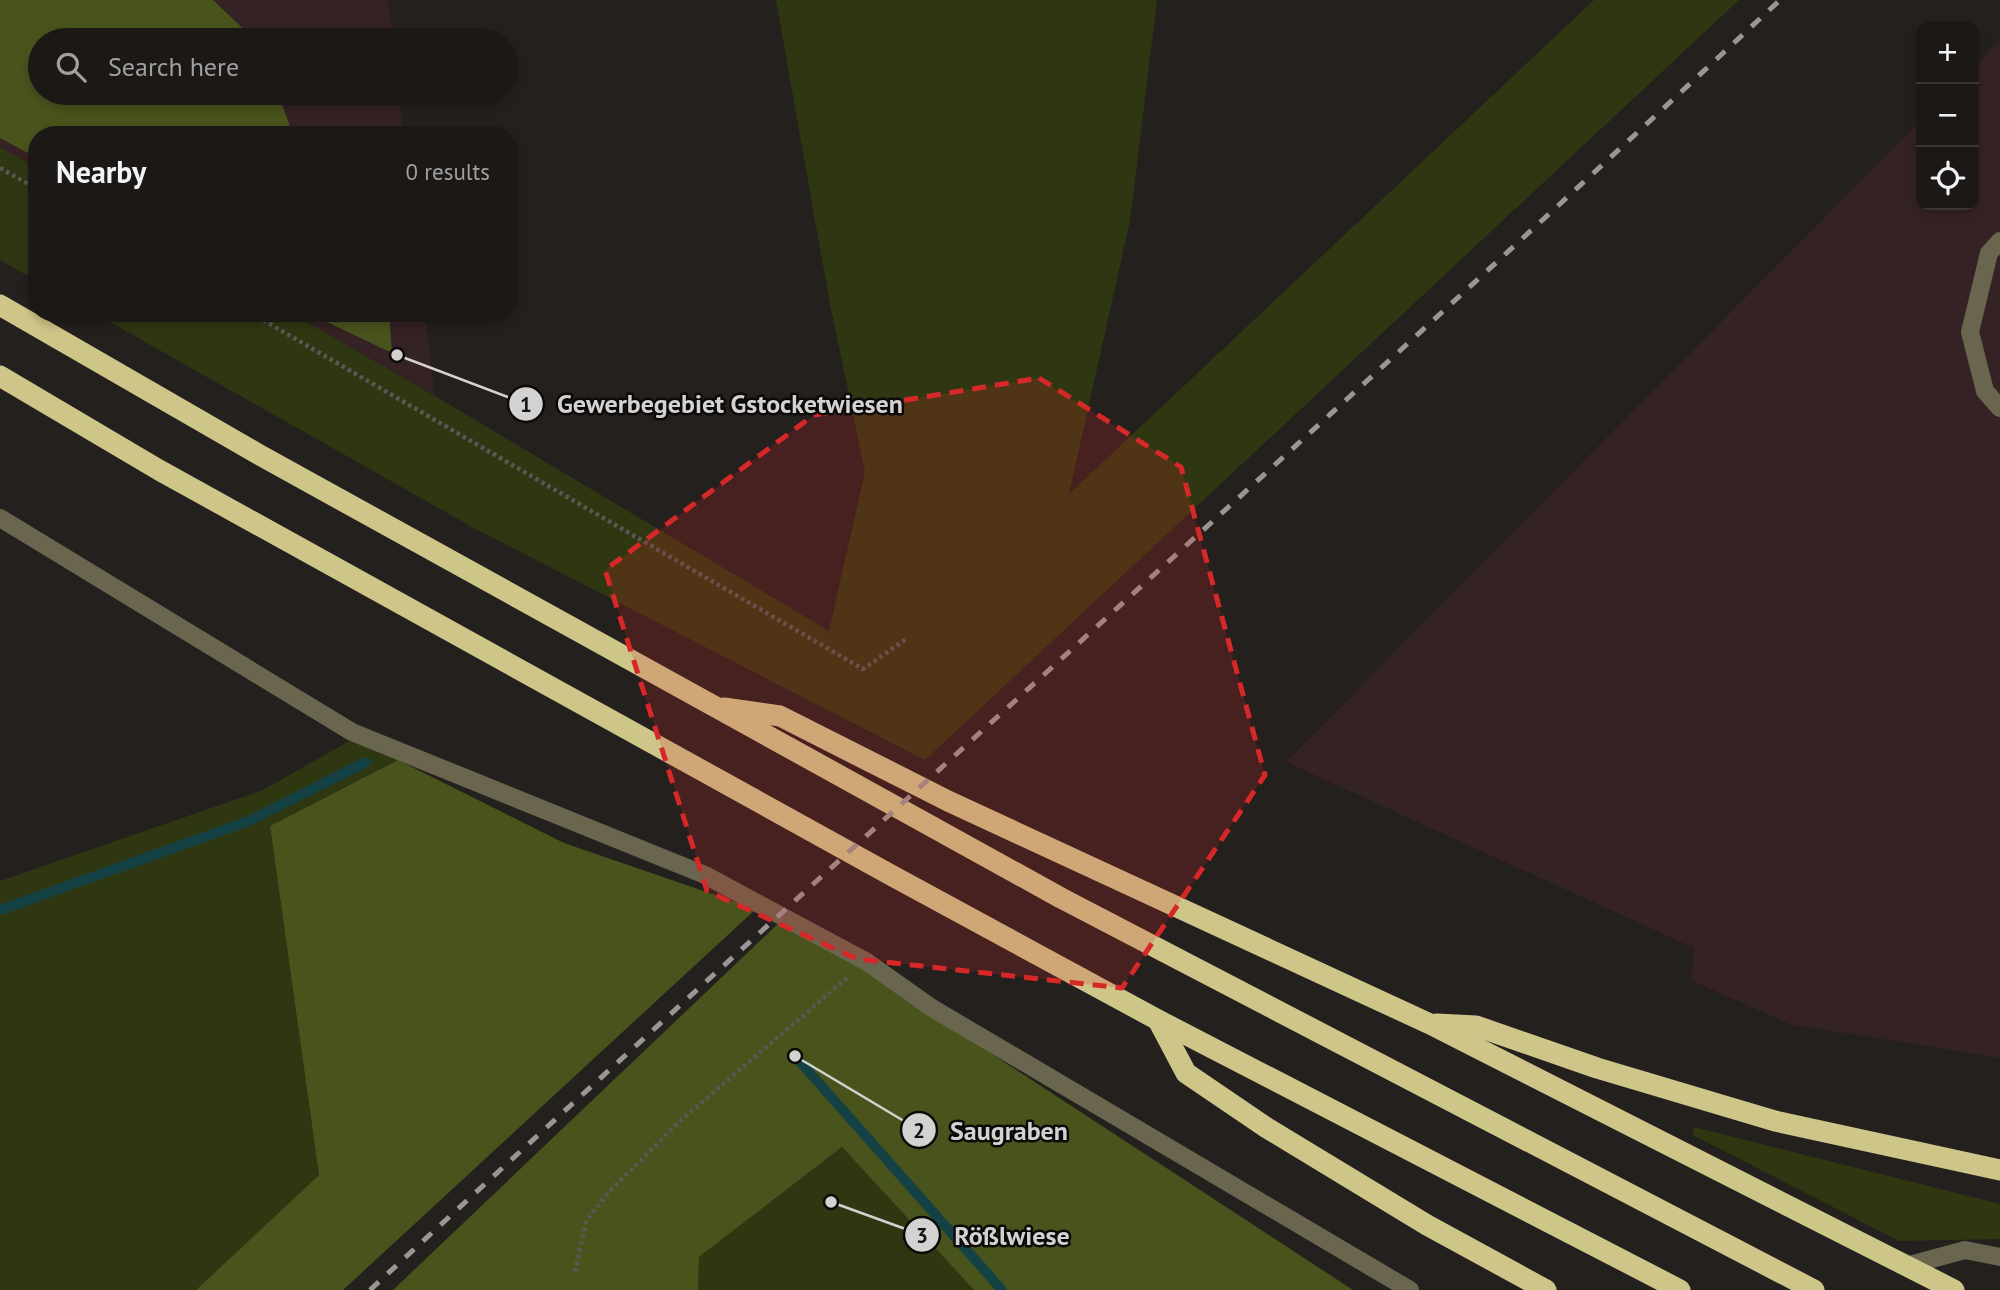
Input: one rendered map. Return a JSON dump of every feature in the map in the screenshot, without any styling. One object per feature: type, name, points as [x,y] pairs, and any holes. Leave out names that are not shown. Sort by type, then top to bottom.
[{"type":"highway","points":[[0,304],[28,320]]},
{"type":"highway","points":[[31,322],[258,454],[1061,898],[1814,1290]]},
{"type":"highway","points":[[0,376],[159,470],[1157,1020],[1680,1290]]},
{"type":"highway","points":[[713,706],[780,716],[948,801],[1430,1024],[1954,1290]]},
{"type":"highway","points":[[1157,1020],[1186,1073],[1267,1128],[1427,1225],[1529,1284],[1546,1290]]},
{"type":"highway","points":[[1430,1024],[1476,1026],[1597,1068],[1775,1121],[2000,1170]]},
{"type":"lane","points":[[2000,242],[1989,253],[1970,332],[1985,391],[2000,408]]},
{"type":"lane","points":[[0,518],[352,732],[705,875],[867,962],[932,1008],[1410,1290]]},
{"type":"lane","points":[[1906,1266],[1965,1250],[2000,1257]]},
{"type":"path","points":[[0,167],[28,184]]},
{"type":"path","points":[[266,322],[863,669],[906,639]]},
{"type":"path","points":[[575,1272],[586,1221],[610,1191],[679,1122],[867,962]]},
{"type":"highlighted area","points":[[1039,378],[1181,467],[1265,775],[1122,988],[857,959],[707,891],[605,570],[814,415]]},
{"type":"shaded area","points":[[0,0],[388,0],[392,28],[28,28],[28,105],[400,105],[403,126],[28,126],[28,163],[0,147]]},
{"type":"shaded area","points":[[2000,41],[2000,1058],[1789,1024],[1691,980],[1694,948],[1286,762],[1916,125],[1916,210],[1979,210],[1979,62]]},
{"type":"shaded area","points":[[307,322],[426,322],[435,396]]},
{"type":"green space","points":[[0,0],[213,0],[242,28],[28,28],[28,105],[282,105],[290,126],[28,126],[28,153],[0,138]]},
{"type":"green space","points":[[776,0],[1157,0],[1130,221],[1069,494],[1594,0],[1739,0],[925,760],[472,527],[110,322],[307,322],[829,631],[865,472],[829,299]]},
{"type":"green space","points":[[0,147],[28,163],[28,276],[0,260]]},
{"type":"green space","points":[[327,322],[390,322],[392,353]]},
{"type":"green space","points":[[351,740],[398,760],[270,826],[319,1175],[196,1290],[0,1290],[0,881],[263,790]]},
{"type":"green space","points":[[398,760],[564,843],[756,909],[343,1290],[196,1290],[319,1175],[270,826]]},
{"type":"green space","points":[[784,918],[1353,1290],[974,1290],[842,1147],[699,1257],[698,1290],[393,1290]]},
{"type":"green space","points":[[1694,1127],[2000,1204],[2000,1239],[1899,1241],[1693,1135]]},
{"type":"green space","points":[[842,1147],[974,1290],[698,1290],[699,1257]]},
{"type":"waterway","points":[[0,910],[249,821],[366,762]]},
{"type":"waterway","points":[[795,1056],[1002,1290]]},
{"type":"railway","points":[[370,1290],[1605,163],[1780,0]]},
{"type":"place","name":"Gewerbegebiet Gstocketwiesen","points":[[397,355]]},
{"type":"place","name":"Saugraben","points":[[795,1056]]},
{"type":"place","name":"Rößlwiese","points":[[831,1202]]}]
